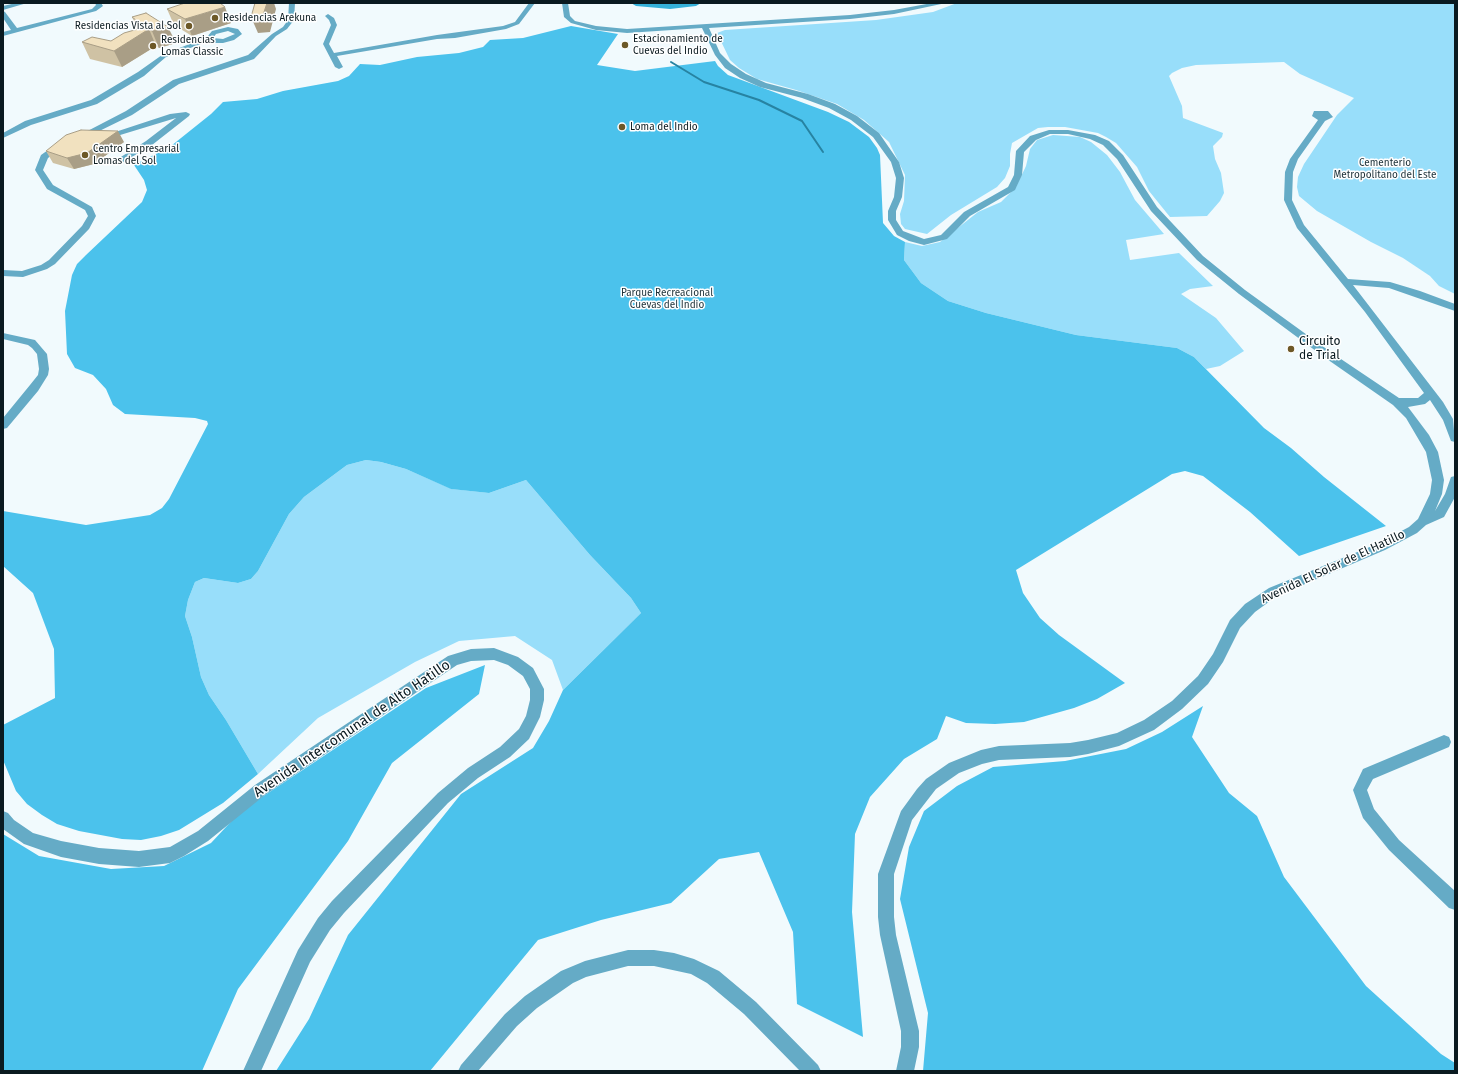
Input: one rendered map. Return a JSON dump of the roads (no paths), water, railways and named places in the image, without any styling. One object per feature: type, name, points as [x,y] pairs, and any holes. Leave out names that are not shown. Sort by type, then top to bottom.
[{"type":"street","points":[[3,8],[24,3]]},
{"type":"street","points":[[3,34],[94,10],[100,6],[98,3]]},
{"type":"street","points":[[3,273],[23,274],[48,264],[86,227],[92,216],[89,210],[50,187],[39,170],[44,156],[57,147],[128,113],[176,82],[251,57],[288,24],[291,20],[292,3]]},
{"type":"street","points":[[333,55],[437,37],[454,36],[504,28],[517,22],[532,3]]},
{"type":"street","points":[[565,3],[566,14],[569,20],[583,26],[627,31],[850,17],[916,9],[943,3]]},
{"type":"street","points":[[916,9],[928,3]]},
{"type":"street","points":[[3,13],[15,31]]},
{"type":"street","points":[[328,16],[332,19],[334,25],[326,44],[338,67]]},
{"type":"street","name":"Avenida El Solar de El Hatillo","points":[[706,27],[717,54],[737,73],[763,85],[800,95],[832,106],[854,118],[876,135],[886,148],[899,172],[900,190],[892,211],[892,220],[896,229],[906,237],[924,242],[944,237],[967,214],[1004,194],[1016,183],[1020,151],[1033,138],[1049,132],[1059,132],[1075,133],[1100,139],[1115,150],[1154,209],[1200,258],[1242,292],[1328,355],[1397,402],[1415,422],[1425,438],[1434,462],[1438,487],[1429,511],[1422,522],[1413,530],[1381,547],[1316,573],[1260,600],[1235,624],[1218,658],[1203,680],[1177,705],[1149,725],[1119,739],[1088,747],[1062,750],[999,753],[981,757],[954,768],[931,784],[922,794],[906,816],[890,856],[886,874],[888,935],[910,1031],[910,1047],[905,1071]]},
{"type":"street","points":[[3,136],[28,123],[94,102],[141,74],[164,56],[209,38]]},
{"type":"street","points":[[85,134],[105,137],[172,116],[186,114],[149,143],[117,162]]},
{"type":"street","points":[[1323,119],[1294,159],[1289,172],[1288,200],[1300,226],[1368,310],[1448,419],[1455,438]]},
{"type":"street","points":[[1344,282],[1390,285],[1417,292],[1455,308]]},
{"type":"street","points":[[3,336],[31,342],[36,346],[42,354],[44,369],[43,375],[3,425]]},
{"type":"street","points":[[1397,402],[1410,403],[1421,401],[1430,394]]},
{"type":"street","points":[[1422,522],[1440,514],[1451,494],[1455,480]]},
{"type":"street","name":"Avenida Intercomunal de Alto Hatillo","points":[[3,818],[9,825],[29,839],[61,850],[99,856],[139,859],[170,855],[203,836],[260,790],[453,660],[471,655],[494,654],[513,661],[528,672],[537,689],[537,700],[533,717],[524,734],[506,752],[473,773],[448,793],[338,907],[324,924],[304,956],[252,1071]]},
{"type":"street","points":[[1444,742],[1368,774],[1360,790],[1368,813],[1394,845],[1455,902]]},
{"type":"street","points":[[467,1071],[511,1020],[531,1002],[567,976],[585,968],[628,958],[654,958],[680,963],[713,977],[750,1008],[812,1071]]},
{"type":"waterway","points":[[636,3],[670,6],[696,3]]},
{"type":"waterway","points":[[671,62],[704,82],[759,100],[802,121],[823,152]]},
{"type":"place","name":"Residencias Arekuna","points":[[215,18]]},
{"type":"place","name":"Residencias Vista al Sol","points":[[189,26]]},
{"type":"place","name":"Estacionamiento de Cuevas del Indio","points":[[625,45]]},
{"type":"place","name":"Residencias Lomas Classic","points":[[153,46]]},
{"type":"place","name":"Loma del Indio","points":[[622,127]]},
{"type":"place","name":"Centro Empresarial Lomas del Sol","points":[[85,155]]},
{"type":"place","name":"Circuito de Trial","points":[[1291,349]]},
{"type":"park label","name":"Cementerio Metropolitano del Este","points":[[1385,168]]},
{"type":"park label","name":"Parque Recreacional Cuevas del Indio","points":[[667,298]]}]
